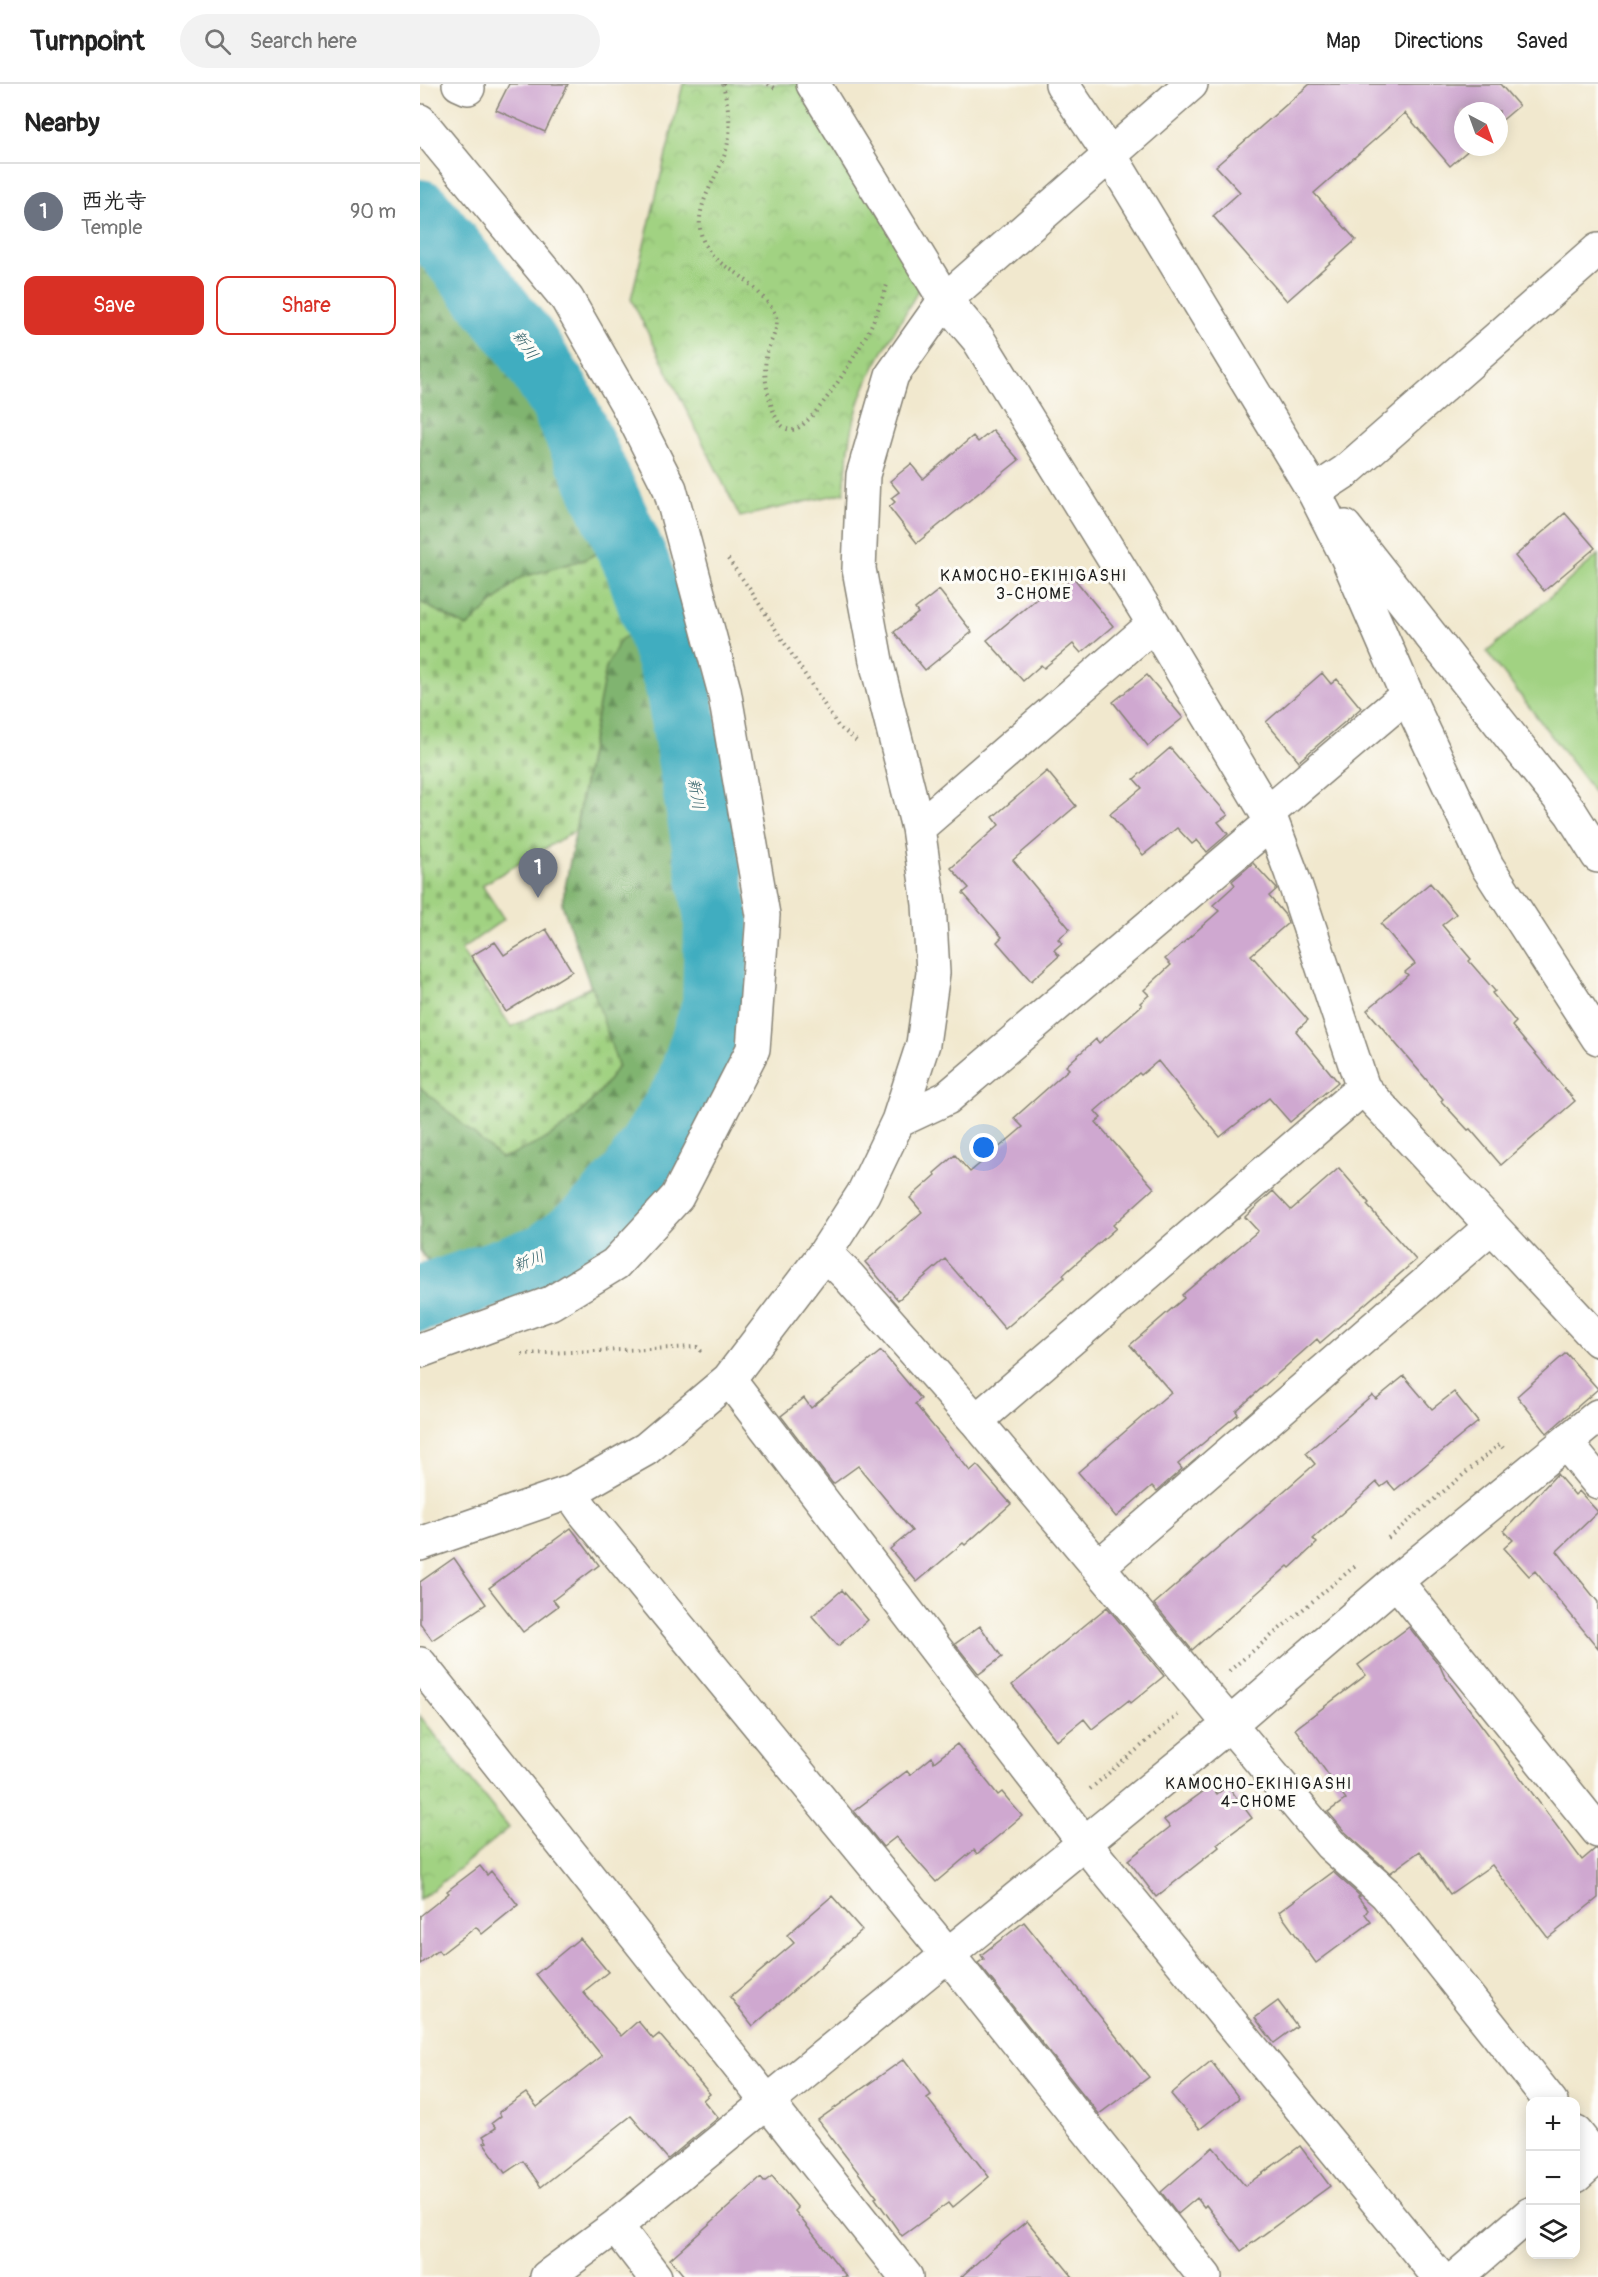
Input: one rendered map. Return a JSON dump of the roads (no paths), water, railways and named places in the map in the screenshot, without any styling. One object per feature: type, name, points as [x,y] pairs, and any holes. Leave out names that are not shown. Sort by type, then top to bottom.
[{"type":"street","points":[[813,84],[945,300],[978,339],[1154,624],[1270,818],[1363,1088],[1598,1340]]},
{"type":"street","points":[[1062,84],[1110,155],[1314,492],[1347,557],[1407,695],[1487,866],[1551,969],[1598,1038]]},
{"type":"street","points":[[420,1544],[570,1491],[646,1449],[729,1379],[825,1253],[863,1194],[898,1121],[923,1044],[933,973],[929,904],[918,828],[876,661],[859,569],[863,475],[892,375],[945,300],[1191,84]]},
{"type":"street","points":[[420,121],[567,299],[627,404],[670,489],[724,690],[763,915],[753,1049],[677,1197],[615,1264],[551,1303],[420,1351]]},
{"type":"street","points":[[1314,492],[1346,471],[1598,250]]},
{"type":"street","points":[[1314,492],[1363,547],[1571,813],[1598,856]]},
{"type":"street","points":[[918,828],[1154,624]]},
{"type":"street","points":[[898,1121],[947,1098],[1270,818],[1407,695]]},
{"type":"street","points":[[976,1421],[1363,1088]]},
{"type":"street","points":[[1099,1566],[1492,1226]]},
{"type":"street","points":[[825,1253],[849,1277],[976,1421],[1330,1844],[1386,1894],[1547,2097]]},
{"type":"street","points":[[729,1379],[1085,1844],[1439,2277]]},
{"type":"street","points":[[547,2277],[616,2226],[1085,1844],[1230,1724],[1396,1581],[1598,1416]]},
{"type":"street","points":[[1566,1443],[1598,1482]]},
{"type":"street","points":[[570,1491],[584,1512],[948,1955],[1205,2277]]},
{"type":"street","points":[[1396,1581],[1598,1831]]},
{"type":"street","points":[[420,1664],[906,2277]]},
{"type":"street","points":[[1580,2143],[1590,2164]]},
{"type":"street","points":[[1457,2277],[1526,2217]]},
{"type":"street","points":[[616,2226],[655,2277]]},
{"type":"waterway","name":"新川","points":[[420,212],[524,341],[561,399],[637,564],[678,686],[717,919],[715,1005],[688,1088],[633,1176],[592,1221],[546,1256],[420,1299]]},
{"type":"place","name":"西光寺","points":[[538,898]]},
{"type":"district","name":"KAMOCHO-EKIHIGASHI 3-CHOME","points":[[1034,585]]},
{"type":"district","name":"KAMOCHO-EKIHIGASHI 4-CHOME","points":[[1259,1793]]}]
